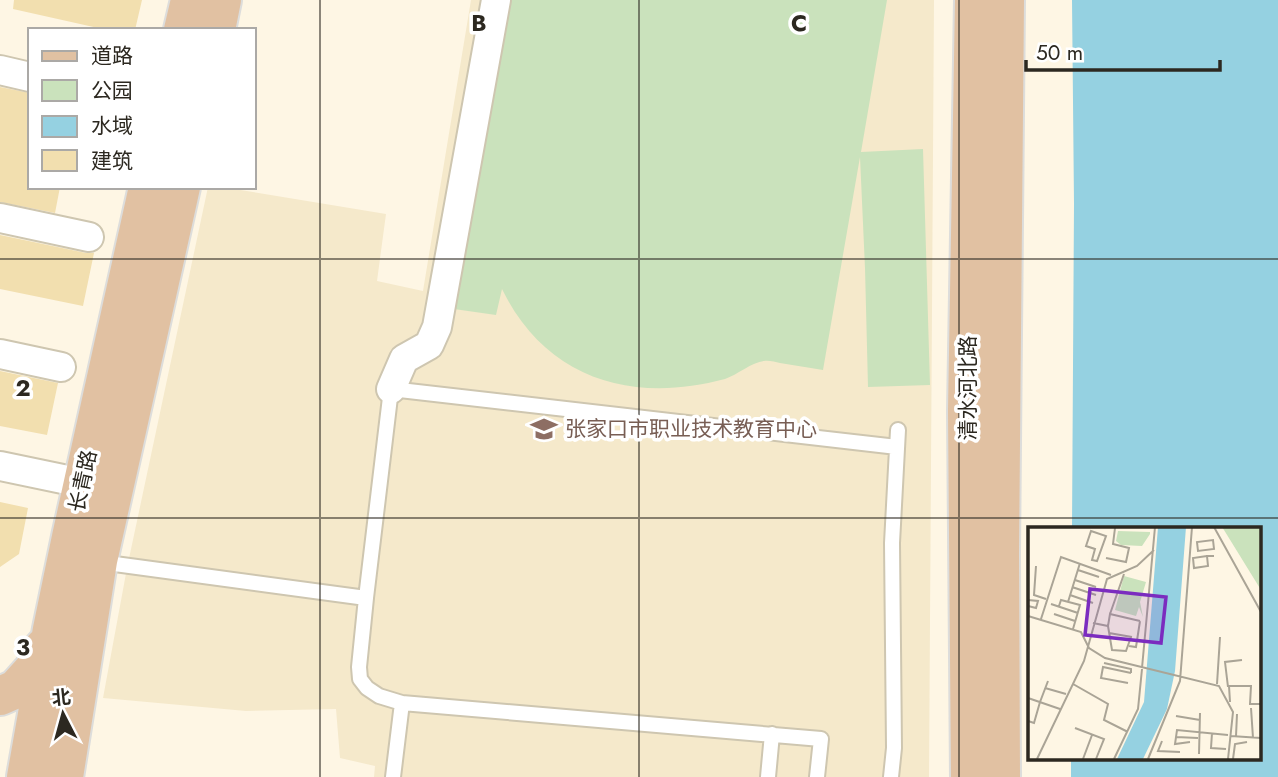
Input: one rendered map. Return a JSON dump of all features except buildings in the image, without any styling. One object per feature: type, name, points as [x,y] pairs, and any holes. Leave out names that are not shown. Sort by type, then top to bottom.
[{"type":"main road","points":[[184,28],[190,0]]},
{"type":"main road","points":[[216,28],[222,0]]},
{"type":"main road","name":"清水河北路","points":[[970,777],[967,411],[974,0]]},
{"type":"main road","name":"清水河北路","points":[[1001,777],[1000,554],[1005,0]]},
{"type":"main road","name":"长青路","points":[[64,777],[98,561],[98,487],[148,189]]},
{"type":"main road","name":"长青路","points":[[26,777],[52,629],[98,487],[180,189]]},
{"type":"main road","points":[[0,696],[16,689],[34,669],[52,629]]},
{"type":"main road","points":[[0,744],[52,715],[69,691],[82,658]]},
{"type":"street","points":[[391,389],[404,359],[429,345],[437,327],[496,0]]},
{"type":"street","points":[[0,70],[28,76]]},
{"type":"street","points":[[0,218],[89,237]]},
{"type":"street","points":[[0,354],[61,367]]},
{"type":"street","points":[[0,466],[98,487]]},
{"type":"lane","points":[[817,777],[821,739],[402,703],[379,696],[367,688],[360,679],[359,667],[391,389],[897,447]]},
{"type":"lane","points":[[891,777],[894,748],[892,543],[898,430]]},
{"type":"lane","points":[[98,561],[366,598]]},
{"type":"lane","points":[[393,777],[402,703]]},
{"type":"lane","points":[[768,777],[772,734]]},
{"type":"shaded area","name":"张家口市职业技术教育中心","points":[[471,0],[934,0],[929,777],[374,777],[375,766],[340,758],[336,709],[246,711],[103,698],[127,568],[208,189],[234,189],[386,214],[377,281],[423,291]]},
{"type":"green space","points":[[508,0],[887,0],[861,152],[923,149],[930,385],[868,387],[860,157],[823,370],[766,361],[725,379],[691,386],[657,388],[625,385],[595,377],[567,364],[542,345],[520,320],[502,289],[496,315],[454,309]]},
{"type":"water","points":[[1072,0],[1278,0],[1278,777],[1071,777],[1071,760],[1260,760],[1260,527],[1072,527]]},
{"type":"place","name":"张家口市职业技术教育中心","points":[[544,429]]}]
